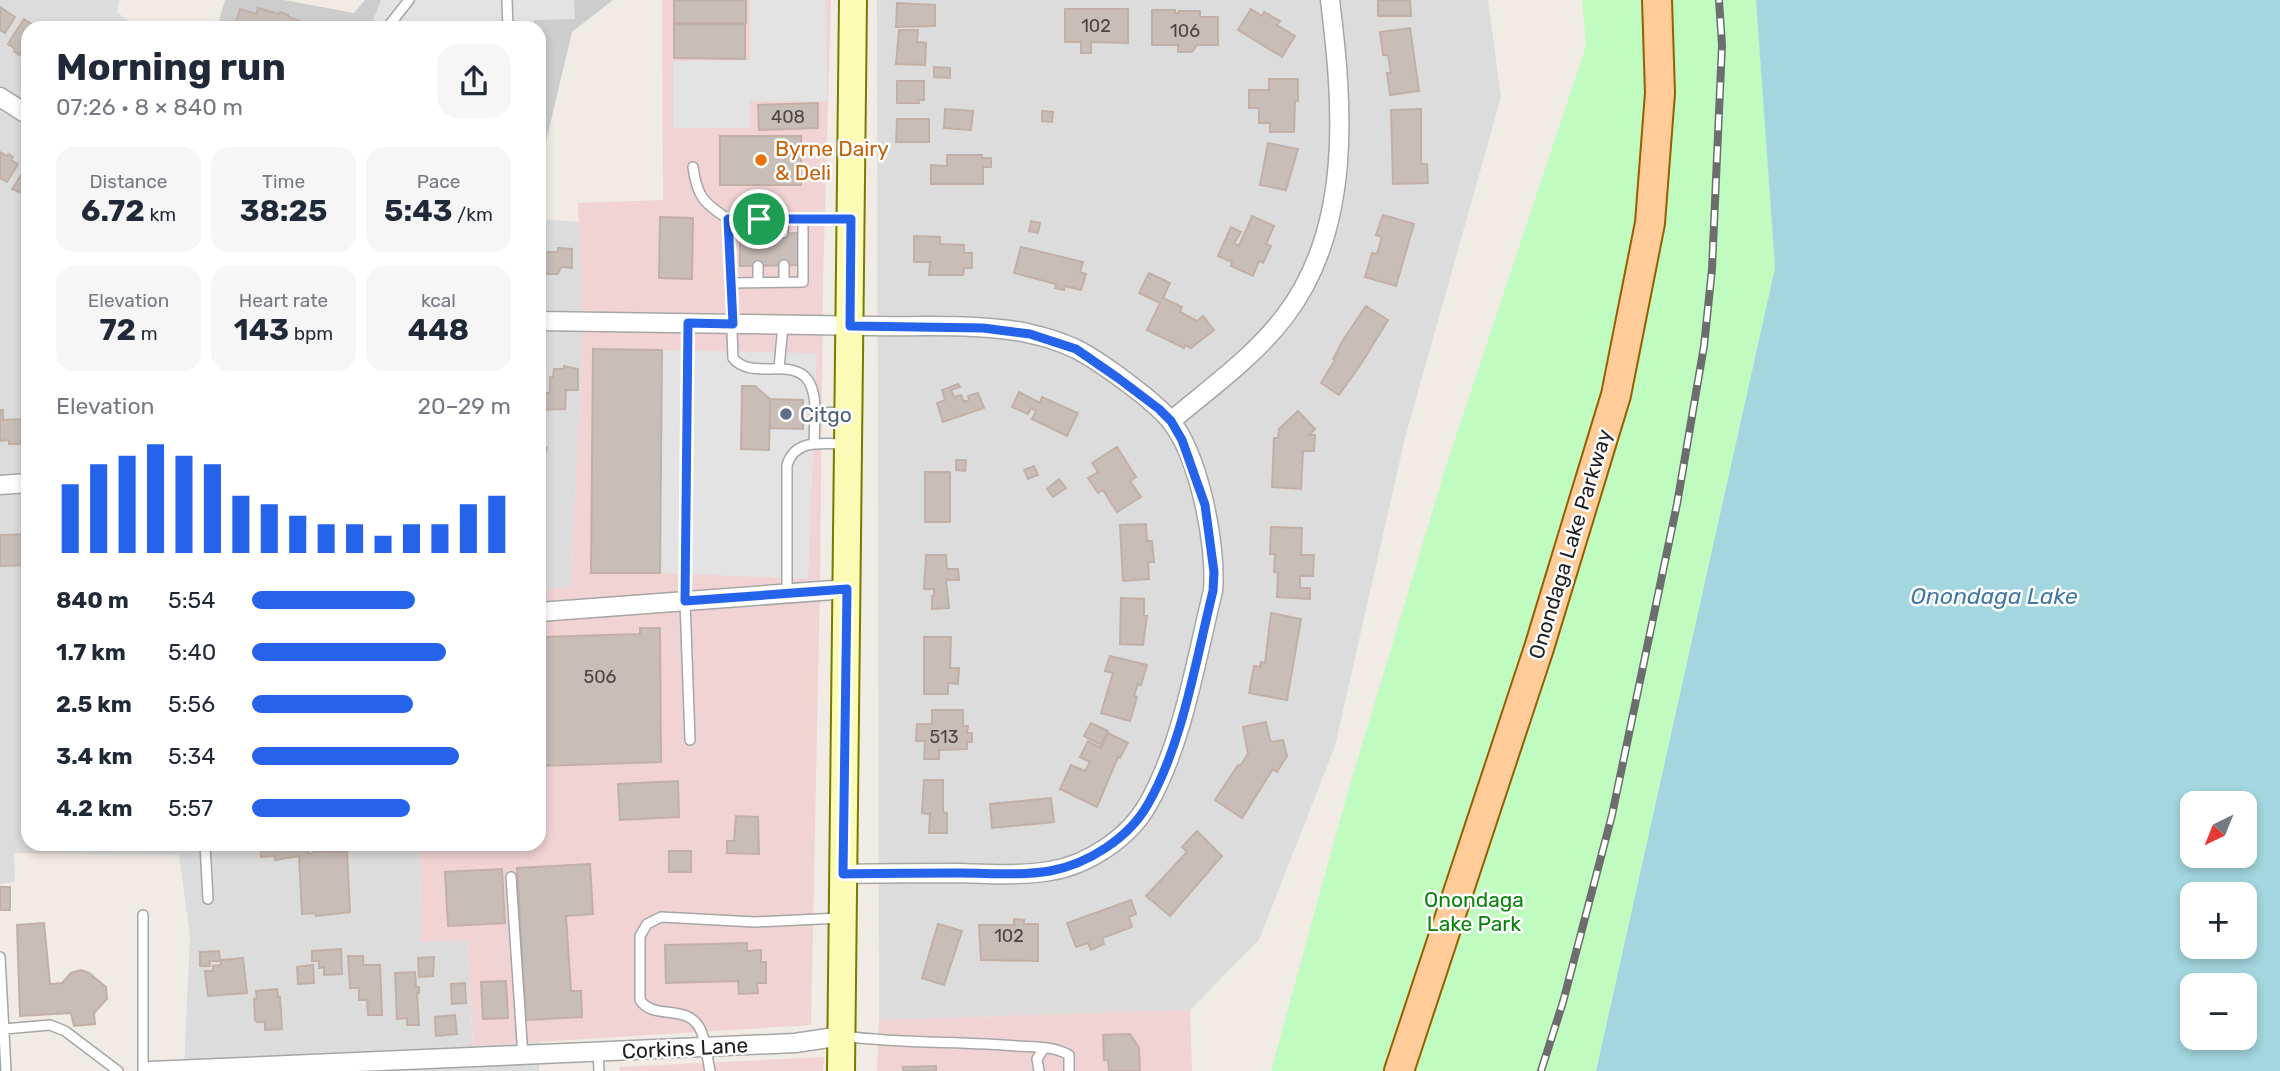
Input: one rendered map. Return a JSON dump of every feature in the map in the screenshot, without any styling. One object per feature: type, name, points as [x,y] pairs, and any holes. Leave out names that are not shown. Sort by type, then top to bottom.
[{"type":"main road","points":[[841,1071],[853,0]]},
{"type":"main road","name":"Onondaga Lake Parkway","points":[[1399,1071],[1539,649],[1616,395],[1650,223],[1660,93],[1657,0]]},
{"type":"street","points":[[1171,421],[1251,354],[1285,316],[1306,283],[1322,241],[1331,210],[1338,167],[1340,110],[1331,0]]},
{"type":"street","points":[[0,97],[21,110]]},
{"type":"street","points":[[546,321],[983,328],[1030,334],[1076,349],[1118,378],[1159,409],[1171,421],[1182,440],[1205,505],[1214,572],[1213,591],[1177,738],[1148,804],[1137,820],[1119,837],[1086,860],[1052,870],[1019,874],[843,874]]},
{"type":"street","points":[[0,485],[21,484]]},
{"type":"street","points":[[546,611],[847,589]]},
{"type":"street","name":"Corkins Lane","points":[[150,1071],[523,1056],[599,1062],[704,1048],[795,1043],[842,1036]]},
{"type":"lane","points":[[392,21],[409,0]]},
{"type":"lane","points":[[507,0],[508,21]]},
{"type":"lane","points":[[693,167],[696,186],[705,204],[728,219],[851,219]]},
{"type":"lane","points":[[728,219],[733,358],[746,367],[779,368],[806,378],[814,389],[814,444]]},
{"type":"lane","points":[[759,219],[759,233]]},
{"type":"lane","points":[[783,220],[783,233]]},
{"type":"lane","points":[[731,283],[803,282],[803,220]]},
{"type":"lane","points":[[784,265],[784,282]]},
{"type":"lane","points":[[758,266],[758,283]]},
{"type":"lane","points":[[688,323],[685,601],[690,740]]},
{"type":"lane","points":[[779,368],[783,324]]},
{"type":"lane","points":[[815,413],[849,412]]},
{"type":"lane","points":[[787,593],[787,465],[790,454],[797,448],[814,444],[848,444]]},
{"type":"lane","points":[[205,851],[208,899]]},
{"type":"lane","points":[[511,877],[523,1056]]},
{"type":"lane","points":[[143,915],[143,1071]]},
{"type":"lane","points":[[710,1071],[701,1030],[695,1020],[685,1014],[648,1007],[640,1000],[640,936],[647,924],[661,918],[755,922],[842,918]]},
{"type":"lane","points":[[0,957],[6,1071]]},
{"type":"lane","points":[[4,1029],[50,1025],[57,1027],[118,1071]]},
{"type":"lane","points":[[842,1036],[876,1041],[1058,1048],[1069,1055],[1069,1071]]},
{"type":"lane","points":[[1039,1071],[1037,1059],[1044,1048]]},
{"type":"shaded area","points":[[0,0],[119,0],[117,12],[128,21],[21,21],[21,851],[420,851],[421,941],[467,940],[473,1046],[540,1042],[539,1071],[184,1071],[190,935],[179,855],[14,853],[15,882],[0,884]]},
{"type":"shaded area","points":[[225,0],[284,0],[354,13],[365,0],[613,0],[572,32],[546,142],[546,21],[219,21]]},
{"type":"shaded area","points":[[381,0],[574,0],[575,19],[373,21]]},
{"type":"shaded area","points":[[662,0],[831,0],[823,281],[811,1025],[473,1046],[467,940],[421,942],[420,851],[546,851],[546,589],[571,587],[583,336],[578,203],[663,200]]},
{"type":"shaded area","points":[[750,0],[826,0],[827,101],[750,101],[750,128],[673,128],[673,61],[750,60]]},
{"type":"shaded area","points":[[877,0],[1488,0],[1501,97],[1405,438],[1335,746],[1259,940],[1190,1010],[879,1020]]},
{"type":"shaded area","points":[[546,220],[579,222],[583,336],[571,587],[546,589]]},
{"type":"shaded area","points":[[662,350],[817,353],[808,579],[660,573]],"holes":[[[743,386],[755,386],[770,399],[803,400],[802,429],[770,428],[769,450],[741,449]]]},
{"type":"shaded area","points":[[1190,1010],[1192,1071],[877,1071],[879,1020]]},
{"type":"shaded area","points":[[824,1057],[823,1071],[620,1071],[619,1067]]},
{"type":"green space","name":"Onondaga Lake Park","points":[[1582,0],[1756,0],[1775,268],[1596,1071],[1271,1071],[1344,805],[1446,466],[1586,46]]},
{"type":"water","name":"Onondaga Lake","points":[[1756,0],[2280,0],[2280,1071],[1596,1071],[1775,268]]},
{"type":"building","points":[[674,0],[746,0],[746,23],[674,23]]},
{"type":"building","points":[[1378,0],[1410,0],[1411,16],[1378,16]]},
{"type":"building","points":[[897,3],[935,5],[935,26],[896,27]]},
{"type":"building","points":[[0,7],[15,17],[5,33],[0,30]]},
{"type":"building","points":[[258,8],[279,14],[280,12],[300,21],[236,21],[240,9],[256,14]]},
{"type":"building","points":[[1065,9],[1128,9],[1128,43],[1091,42],[1091,53],[1081,53],[1081,42],[1065,42]]},
{"type":"building","points":[[1251,9],[1262,16],[1264,12],[1280,21],[1277,25],[1295,36],[1282,57],[1238,30]]},
{"type":"building","points":[[1152,10],[1175,10],[1175,13],[1200,11],[1200,17],[1218,17],[1218,45],[1197,45],[1192,52],[1178,52],[1178,45],[1152,45]]},
{"type":"building","points":[[21,24],[21,53],[19,55],[8,44]]},
{"type":"building","points":[[674,24],[745,24],[745,59],[674,58]]},
{"type":"building","points":[[1410,28],[1419,91],[1390,95],[1387,73],[1391,73],[1388,55],[1383,55],[1380,32]]},
{"type":"building","points":[[899,30],[918,30],[917,42],[926,43],[925,65],[896,64]]},
{"type":"building","points":[[934,67],[950,68],[950,78],[934,77]]},
{"type":"building","points":[[1269,79],[1298,79],[1294,132],[1270,132],[1270,123],[1259,123],[1259,108],[1249,108],[1249,90],[1269,90]]},
{"type":"building","points":[[897,81],[924,81],[924,100],[918,100],[919,103],[897,103]]},
{"type":"building","points":[[818,103],[818,128],[759,130],[758,105]]},
{"type":"building","points":[[945,109],[973,111],[971,130],[944,128]]},
{"type":"building","points":[[1421,109],[1421,164],[1427,164],[1428,183],[1393,184],[1391,110]]},
{"type":"building","points":[[1042,111],[1053,112],[1052,122],[1042,121]]},
{"type":"building","points":[[897,119],[929,119],[929,142],[896,142]]},
{"type":"building","name":"Byrne Dairy & Deli","points":[[720,136],[801,136],[801,185],[720,185]]},
{"type":"building","points":[[1268,143],[1298,149],[1286,190],[1260,185]]},
{"type":"building","points":[[0,152],[7,156],[9,154],[13,157],[11,160],[18,164],[7,182],[0,178]]},
{"type":"building","points":[[947,155],[982,155],[982,158],[991,158],[991,167],[983,167],[983,184],[931,184],[931,165],[947,166]]},
{"type":"building","points":[[21,175],[21,193],[12,189]]},
{"type":"building","points":[[1383,215],[1414,224],[1396,286],[1365,277],[1372,253],[1377,254],[1382,237],[1376,235]]},
{"type":"building","points":[[1252,216],[1274,226],[1266,244],[1271,246],[1263,263],[1259,261],[1253,276],[1231,266],[1232,262],[1218,256],[1228,239],[1226,238],[1231,227],[1241,232],[1234,243],[1239,246]]},
{"type":"building","points":[[660,217],[693,218],[692,279],[659,278]]},
{"type":"building","points":[[1031,221],[1040,223],[1038,233],[1029,231]]},
{"type":"building","points":[[800,233],[801,265],[740,266],[740,234]]},
{"type":"building","points":[[914,236],[940,237],[940,244],[964,245],[964,253],[972,253],[972,268],[964,268],[963,275],[929,275],[930,262],[914,262]]},
{"type":"building","points":[[1021,247],[1083,262],[1080,272],[1086,274],[1081,290],[1065,286],[1064,290],[1055,288],[1056,284],[1014,273]]},
{"type":"building","points":[[558,248],[572,249],[572,268],[561,267],[558,274],[546,274],[546,252],[558,252]]},
{"type":"building","points":[[1149,273],[1170,283],[1163,298],[1182,307],[1180,312],[1197,321],[1203,316],[1214,330],[1191,348],[1185,345],[1184,348],[1147,330],[1160,303],[1139,293]]},
{"type":"building","points":[[1366,306],[1388,320],[1339,395],[1321,383],[1343,340]]},
{"type":"building","points":[[593,349],[662,350],[660,573],[591,573]]},
{"type":"building","points":[[564,366],[578,369],[578,390],[566,390],[565,409],[546,410],[550,377],[553,377],[554,369],[564,369]]},
{"type":"building","points":[[958,384],[960,387],[951,390],[954,397],[961,395],[964,402],[969,400],[968,396],[978,393],[984,408],[943,422],[937,403],[945,400],[942,390]]},
{"type":"building","points":[[742,386],[755,386],[770,399],[769,450],[741,449]]},
{"type":"building","points":[[1019,392],[1040,403],[1042,397],[1078,413],[1067,436],[1032,419],[1036,411],[1031,408],[1028,414],[1012,407]]},
{"type":"building","name":"Citgo","points":[[770,399],[803,400],[803,429],[770,428]]},
{"type":"building","points":[[0,410],[3,410],[3,420],[21,419],[21,440],[20,444],[9,444],[9,440],[0,441]]},
{"type":"building","points":[[1298,411],[1315,429],[1309,435],[1315,435],[1314,451],[1303,451],[1301,489],[1272,487],[1274,438],[1278,438],[1279,429]]},
{"type":"building","points":[[1117,447],[1136,477],[1130,481],[1141,497],[1117,512],[1103,490],[1098,493],[1088,478],[1098,472],[1092,463]]},
{"type":"building","points":[[956,460],[966,460],[965,471],[956,470]]},
{"type":"building","points":[[1034,466],[1038,475],[1028,479],[1024,470]]},
{"type":"building","points":[[925,472],[950,472],[950,522],[925,522]]},
{"type":"building","points":[[1059,479],[1066,488],[1053,497],[1047,489]]},
{"type":"building","points":[[1146,524],[1147,541],[1152,541],[1154,562],[1148,562],[1149,579],[1123,581],[1120,525]]},
{"type":"building","points":[[1271,527],[1302,528],[1301,555],[1314,555],[1313,576],[1300,576],[1300,588],[1310,588],[1310,599],[1277,597],[1278,573],[1274,572],[1275,554],[1270,554]]},
{"type":"building","points":[[21,534],[21,565],[0,566],[0,535]]},
{"type":"building","points":[[926,555],[946,555],[947,569],[958,569],[959,580],[946,580],[949,608],[932,609],[934,589],[924,589]]},
{"type":"building","points":[[1121,598],[1144,599],[1144,616],[1147,616],[1143,645],[1120,644]]},
{"type":"building","points":[[1271,613],[1301,619],[1287,700],[1249,693],[1254,666],[1260,667],[1261,662],[1265,663]]},
{"type":"building","points":[[640,628],[660,628],[661,762],[546,766],[546,637],[640,634]]},
{"type":"building","points":[[924,637],[951,637],[950,668],[959,668],[958,684],[948,683],[948,694],[924,694]]},
{"type":"building","points":[[1110,656],[1147,665],[1141,685],[1138,684],[1134,696],[1137,697],[1130,721],[1101,713],[1113,673],[1105,671]]},
{"type":"building","points":[[932,710],[963,710],[963,726],[968,726],[967,733],[972,733],[972,742],[967,742],[967,749],[939,750],[939,759],[924,759],[925,741],[916,741],[917,724],[932,724]]},
{"type":"building","points":[[1266,722],[1270,740],[1283,740],[1287,756],[1277,772],[1273,769],[1242,818],[1215,800],[1248,754],[1243,727]]},
{"type":"building","points":[[1091,723],[1108,731],[1101,745],[1084,736]]},
{"type":"building","points":[[1108,733],[1128,743],[1120,758],[1118,757],[1097,807],[1060,789],[1071,765],[1085,771],[1090,762],[1080,757],[1088,741],[1101,748]]},
{"type":"building","points":[[924,780],[943,780],[943,812],[947,813],[947,833],[929,833],[930,814],[922,813]]},
{"type":"building","points":[[678,781],[679,817],[620,820],[618,784]]},
{"type":"building","points":[[1051,798],[1054,822],[992,828],[990,804]]},
{"type":"building","points":[[736,816],[758,817],[759,854],[727,853],[727,841],[734,841]]},
{"type":"building","points":[[1197,831],[1222,856],[1170,916],[1146,896],[1187,852],[1182,847]]},
{"type":"building","points":[[261,851],[308,851],[308,854],[313,851],[347,852],[350,912],[316,916],[315,913],[302,914],[299,856],[275,860],[275,856],[261,857]]},
{"type":"building","points":[[669,851],[691,851],[691,872],[669,872]]},
{"type":"building","points":[[590,864],[593,914],[566,916],[571,991],[581,991],[582,1017],[526,1020],[517,868]]},
{"type":"building","points":[[502,869],[505,923],[448,926],[445,872]]},
{"type":"building","points":[[0,887],[10,887],[10,910],[0,910]]},
{"type":"building","points":[[1131,900],[1136,914],[1129,917],[1132,927],[1102,938],[1104,944],[1091,950],[1088,943],[1076,947],[1067,923]]},
{"type":"building","points":[[1014,919],[1024,920],[1024,924],[1038,924],[1038,961],[981,960],[979,925],[1014,925]]},
{"type":"building","points":[[44,923],[50,984],[62,983],[71,973],[81,970],[106,987],[107,999],[94,1013],[95,1024],[74,1026],[71,1013],[20,1016],[17,925]]},
{"type":"building","points":[[938,924],[962,931],[944,985],[922,978]]},
{"type":"building","points":[[747,943],[747,951],[761,950],[761,962],[766,962],[766,983],[757,983],[758,993],[739,994],[738,981],[666,983],[665,945]]},
{"type":"building","points":[[341,949],[342,974],[324,975],[324,967],[319,968],[319,961],[312,961],[312,951]]},
{"type":"building","points":[[219,951],[220,961],[209,961],[210,966],[200,966],[200,952]]},
{"type":"building","points":[[348,956],[363,956],[363,965],[380,965],[382,1015],[368,1015],[367,1000],[359,1000],[359,988],[350,988]]},
{"type":"building","points":[[434,957],[433,976],[419,977],[418,958]]},
{"type":"building","points":[[243,958],[247,993],[208,996],[205,971],[213,971],[213,966],[221,965],[221,960]]},
{"type":"building","points":[[313,965],[314,983],[298,984],[297,967]]},
{"type":"building","points":[[415,972],[416,987],[419,987],[419,1025],[407,1025],[407,1018],[397,1019],[395,973]]},
{"type":"building","points":[[506,981],[508,1018],[483,1019],[481,982]]},
{"type":"building","points":[[465,983],[466,1003],[452,1004],[451,984]]},
{"type":"building","points":[[277,989],[282,1029],[265,1030],[265,1022],[255,1020],[256,991]]},
{"type":"building","points":[[455,1015],[457,1034],[436,1036],[435,1017]]},
{"type":"building","points":[[1130,1034],[1139,1048],[1140,1071],[1109,1071],[1108,1060],[1104,1060],[1103,1035]]},
{"type":"building","points":[[936,1066],[936,1071],[903,1071],[903,1067]]},
{"type":"railway","points":[[1541,1071],[1563,1002],[1612,815],[1677,504],[1704,346],[1712,269],[1722,45],[1719,0]]},
{"type":"place","name":"Byrne Dairy & Deli","points":[[761,160]]},
{"type":"place","name":"Citgo","points":[[786,414]]},
{"type":"route","points":[[728,219],[759,219],[851,219],[850,326],[983,328],[1030,334],[1076,349],[1159,409],[1171,421],[1182,440],[1205,505],[1211,536],[1213,591],[1177,738],[1148,804],[1137,820],[1119,837],[1086,860],[1052,870],[1019,874],[843,874],[847,589],[685,601],[688,323],[733,324],[728,219]]}]
